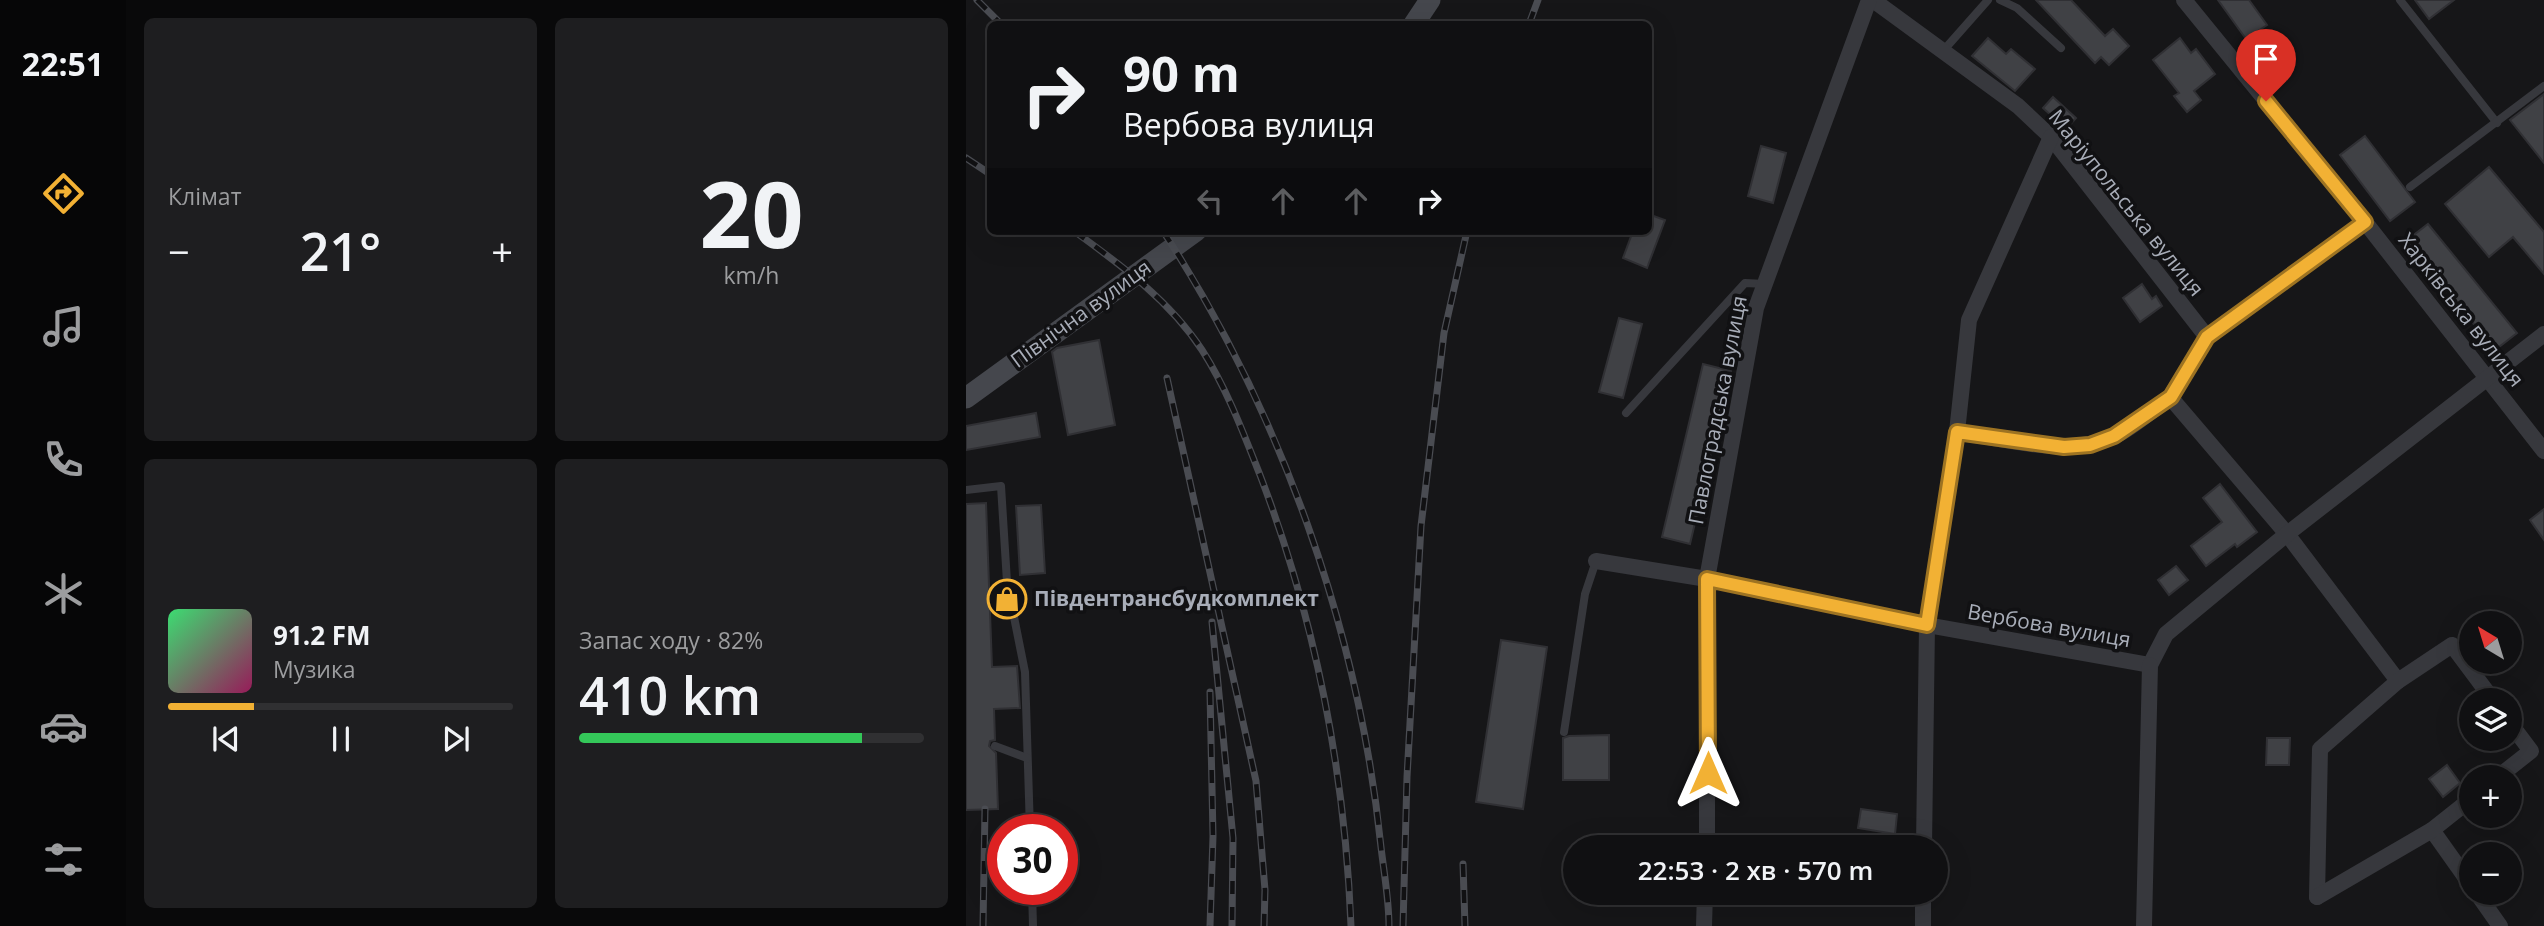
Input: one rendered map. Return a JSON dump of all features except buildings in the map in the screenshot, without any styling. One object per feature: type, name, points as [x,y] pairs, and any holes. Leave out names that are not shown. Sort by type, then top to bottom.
[{"type":"street","points":[[1416,21],[1430,0]]},
{"type":"street","name":"Маріупольська вулиця","points":[[1871,0],[2018,106],[2051,137],[2207,337]]},
{"type":"street","name":"Павлоградська вулиця","points":[[1707,835],[1707,579],[1756,308],[1871,0]]},
{"type":"street","name":"Харківська вулиця","points":[[2184,0],[2365,222],[2544,451]]},
{"type":"street","points":[[1924,835],[1927,625],[1957,432],[1969,320],[2051,137]]},
{"type":"street","points":[[1957,432],[2064,447],[2090,445],[2114,436],[2171,397],[2207,337],[2365,222]]},
{"type":"street","name":"Північна вулиця","points":[[966,398],[1190,235]]},
{"type":"street","name":"Вербова вулиця","points":[[1596,561],[1707,579],[1927,625],[2150,666],[2166,634],[2287,534],[2544,334]]},
{"type":"street","points":[[2171,397],[2287,534],[2398,681]]},
{"type":"street","points":[[2459,809],[2432,830],[2318,897],[2320,749],[2398,681],[2452,645],[2484,688]]},
{"type":"street","points":[[2144,926],[2150,666]]},
{"type":"street","points":[[2513,765],[2531,751],[2522,739]]},
{"type":"street","points":[[2432,830],[2459,868]]},
{"type":"street","points":[[1704,926],[1705,905]]},
{"type":"street","points":[[1923,905],[1923,926]]},
{"type":"street","points":[[2485,905],[2500,926]]},
{"type":"lane","points":[[1943,51],[1987,0]]},
{"type":"lane","points":[[2000,0],[2017,8],[2061,48]]},
{"type":"lane","points":[[2400,0],[2497,123]]},
{"type":"lane","points":[[2410,187],[2544,86]]},
{"type":"lane","points":[[1626,414],[1745,283],[1765,284]]},
{"type":"lane","points":[[966,489],[1001,486],[1007,582],[1025,672],[1029,814]]},
{"type":"lane","points":[[1564,732],[1585,594],[1596,561]]},
{"type":"lane","points":[[995,746],[1027,758]]},
{"type":"lane","points":[[1032,905],[1033,926]]},
{"type":"railway","points":[[977,0],[998,21]]},
{"type":"railway","points":[[1530,21],[1538,0]]},
{"type":"railway","points":[[966,158],[987,172]]},
{"type":"railway","points":[[1079,235],[1144,285],[1189,332],[1219,380],[1260,475],[1297,585],[1324,697],[1342,811],[1351,926]]},
{"type":"railway","points":[[1165,235],[1244,373],[1308,526],[1333,605],[1354,686],[1370,766],[1389,926]]},
{"type":"railway","points":[[1403,926],[1407,777],[1421,526],[1444,333],[1466,235]]},
{"type":"railway","points":[[1167,378],[1256,781],[1265,890],[1264,926]]},
{"type":"railway","points":[[1212,622],[1233,838],[1232,926]]},
{"type":"railway","points":[[1210,692],[1213,836],[1210,926]]},
{"type":"railway","points":[[983,926],[985,809]]},
{"type":"railway","points":[[1463,864],[1465,926]]},
{"type":"place","name":"Південтрансбудкомплект","points":[[1007,599]]},
{"type":"route","points":[[1708,773],[1707,579],[1927,625],[1957,432],[2064,447],[2090,445],[2114,436],[2171,397],[2207,337],[2365,222],[2266,101]]}]
